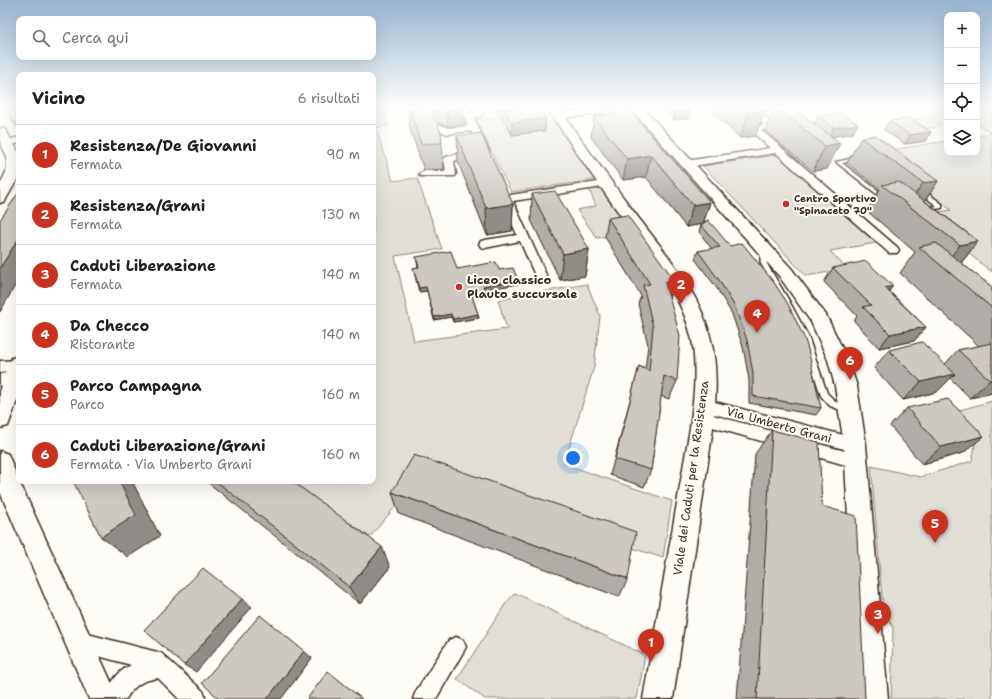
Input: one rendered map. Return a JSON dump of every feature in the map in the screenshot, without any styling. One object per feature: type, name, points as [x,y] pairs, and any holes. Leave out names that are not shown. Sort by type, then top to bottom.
[{"type":"street","points":[[424,174],[451,174],[450,159],[466,153],[486,155],[480,141]]},
{"type":"street","name":"Viale dei Caduti per la Resistenza","points":[[572,141],[596,185],[672,276],[695,319],[705,358],[702,411],[685,534],[658,699]]},
{"type":"street","points":[[665,141],[766,250],[795,285],[822,327],[841,370],[846,386],[855,453],[873,699]]},
{"type":"street","points":[[0,198],[14,173],[15,159],[11,142]]},
{"type":"street","points":[[683,160],[768,142],[893,250]]},
{"type":"street","points":[[683,160],[778,150]]},
{"type":"street","points":[[582,199],[596,185]]},
{"type":"street","points":[[507,199],[596,185]]},
{"type":"street","points":[[501,186],[541,277]]},
{"type":"street","points":[[512,211],[525,209]]},
{"type":"street","points":[[485,244],[523,237]]},
{"type":"street","points":[[0,419],[10,371]]},
{"type":"street","name":"Via Umberto Grani","points":[[702,411],[855,453]]},
{"type":"street","points":[[0,462],[13,496],[80,642],[104,699]]},
{"type":"street","points":[[80,642],[154,660],[195,699]]},
{"type":"street","points":[[424,699],[456,647]]},
{"type":"street","points":[[115,699],[118,690],[129,678],[142,670],[163,667]]},
{"type":"lane","points":[[875,156],[941,206],[906,214],[889,203],[838,162],[853,158],[875,156]]},
{"type":"shaded area","points":[[376,141],[380,141],[393,181],[417,178],[442,249],[395,256],[414,341],[507,329],[498,300],[587,284],[600,316],[594,367],[564,464],[672,501],[663,558],[419,478],[370,537],[293,484],[376,484]]},
{"type":"shaded area","points":[[486,141],[568,141],[594,180],[511,192]]},
{"type":"shaded area","points":[[944,141],[944,156],[980,156],[980,141],[992,141],[992,272],[920,215],[951,210],[878,156],[890,150]]},
{"type":"shaded area","name":"Centro Sportivo \"Spinaceto 70\"","points":[[777,155],[876,243],[830,251],[847,269],[806,276],[703,166]]},
{"type":"shaded area","points":[[599,187],[633,232],[597,238],[577,210],[596,206],[589,189]]},
{"type":"shaded area","points":[[992,401],[992,699],[891,699],[893,627],[883,610],[871,466],[920,477],[972,461],[977,434],[953,412]]},
{"type":"shaded area","points":[[515,593],[645,655],[637,699],[485,699],[457,679],[506,603]]},
{"type":"building","points":[[420,141],[442,141],[442,143],[421,144]]},
{"type":"building","points":[[459,141],[484,141],[513,204],[486,208]]},
{"type":"building","points":[[613,141],[656,141],[710,202],[693,205],[651,155],[627,159]]},
{"type":"building","points":[[818,141],[837,141],[840,143],[825,146]]},
{"type":"building","points":[[865,141],[883,141],[938,181],[923,183]]},
{"type":"building","points":[[899,182],[978,241],[960,245],[882,185]]},
{"type":"building","points":[[555,191],[589,249],[563,254],[532,194]]},
{"type":"building","points":[[16,196],[16,243],[0,268],[0,220]]},
{"type":"building","points":[[627,215],[675,281],[665,282],[680,336],[677,381],[664,376],[651,470],[615,459],[639,366],[649,371],[653,327],[643,285],[650,284],[608,218]]},
{"type":"building","points":[[708,220],[730,246],[742,243],[773,281],[788,304],[804,337],[808,349],[821,408],[753,396],[753,373],[747,340],[735,307],[719,280],[698,251],[720,247],[701,225]]},
{"type":"building","points":[[936,243],[992,287],[992,308],[919,247]]},
{"type":"building","name":"Liceo classico Plauto succursale","points":[[451,251],[457,269],[496,262],[499,270],[513,268],[518,280],[483,286],[485,291],[471,293],[478,314],[453,319],[451,314],[434,317],[426,287],[419,288],[413,268],[419,267],[416,257]]},
{"type":"building","points":[[866,261],[893,286],[885,288],[926,327],[890,334],[863,307],[871,305],[833,268]]},
{"type":"building","points":[[922,342],[955,374],[921,382],[889,350]]},
{"type":"building","points":[[992,343],[992,380],[990,380],[958,350]]},
{"type":"building","points":[[948,399],[984,436],[941,447],[907,408]]},
{"type":"building","points":[[772,430],[819,442],[822,506],[856,516],[865,699],[757,699]]},
{"type":"building","points":[[414,455],[636,532],[628,579],[392,492]]},
{"type":"building","points":[[74,484],[120,484],[136,515],[101,537]]},
{"type":"building","points":[[220,484],[296,484],[382,547],[349,587]]},
{"type":"building","points":[[203,568],[242,599],[184,665],[144,630]]},
{"type":"building","points":[[260,615],[304,651],[267,699],[219,699],[202,683]]},
{"type":"building","points":[[328,671],[362,699],[307,699]]},
{"type":"place","name":"Centro Sportivo \"Spinaceto 70\"","points":[[786,204]]},
{"type":"place","name":"Liceo classico Plauto succursale","points":[[459,287]]},
{"type":"place","name":"Resistenza/Grani","points":[[681,304]]},
{"type":"place","name":"Da Checco","points":[[757,333]]},
{"type":"place","name":"Caduti Liberazione/Grani","points":[[850,380]]},
{"type":"place","name":"Parco Campagna","points":[[935,543]]},
{"type":"place","name":"Caduti Liberazione","points":[[878,634]]},
{"type":"place","name":"Resistenza/De Giovanni","points":[[651,662]]}]
